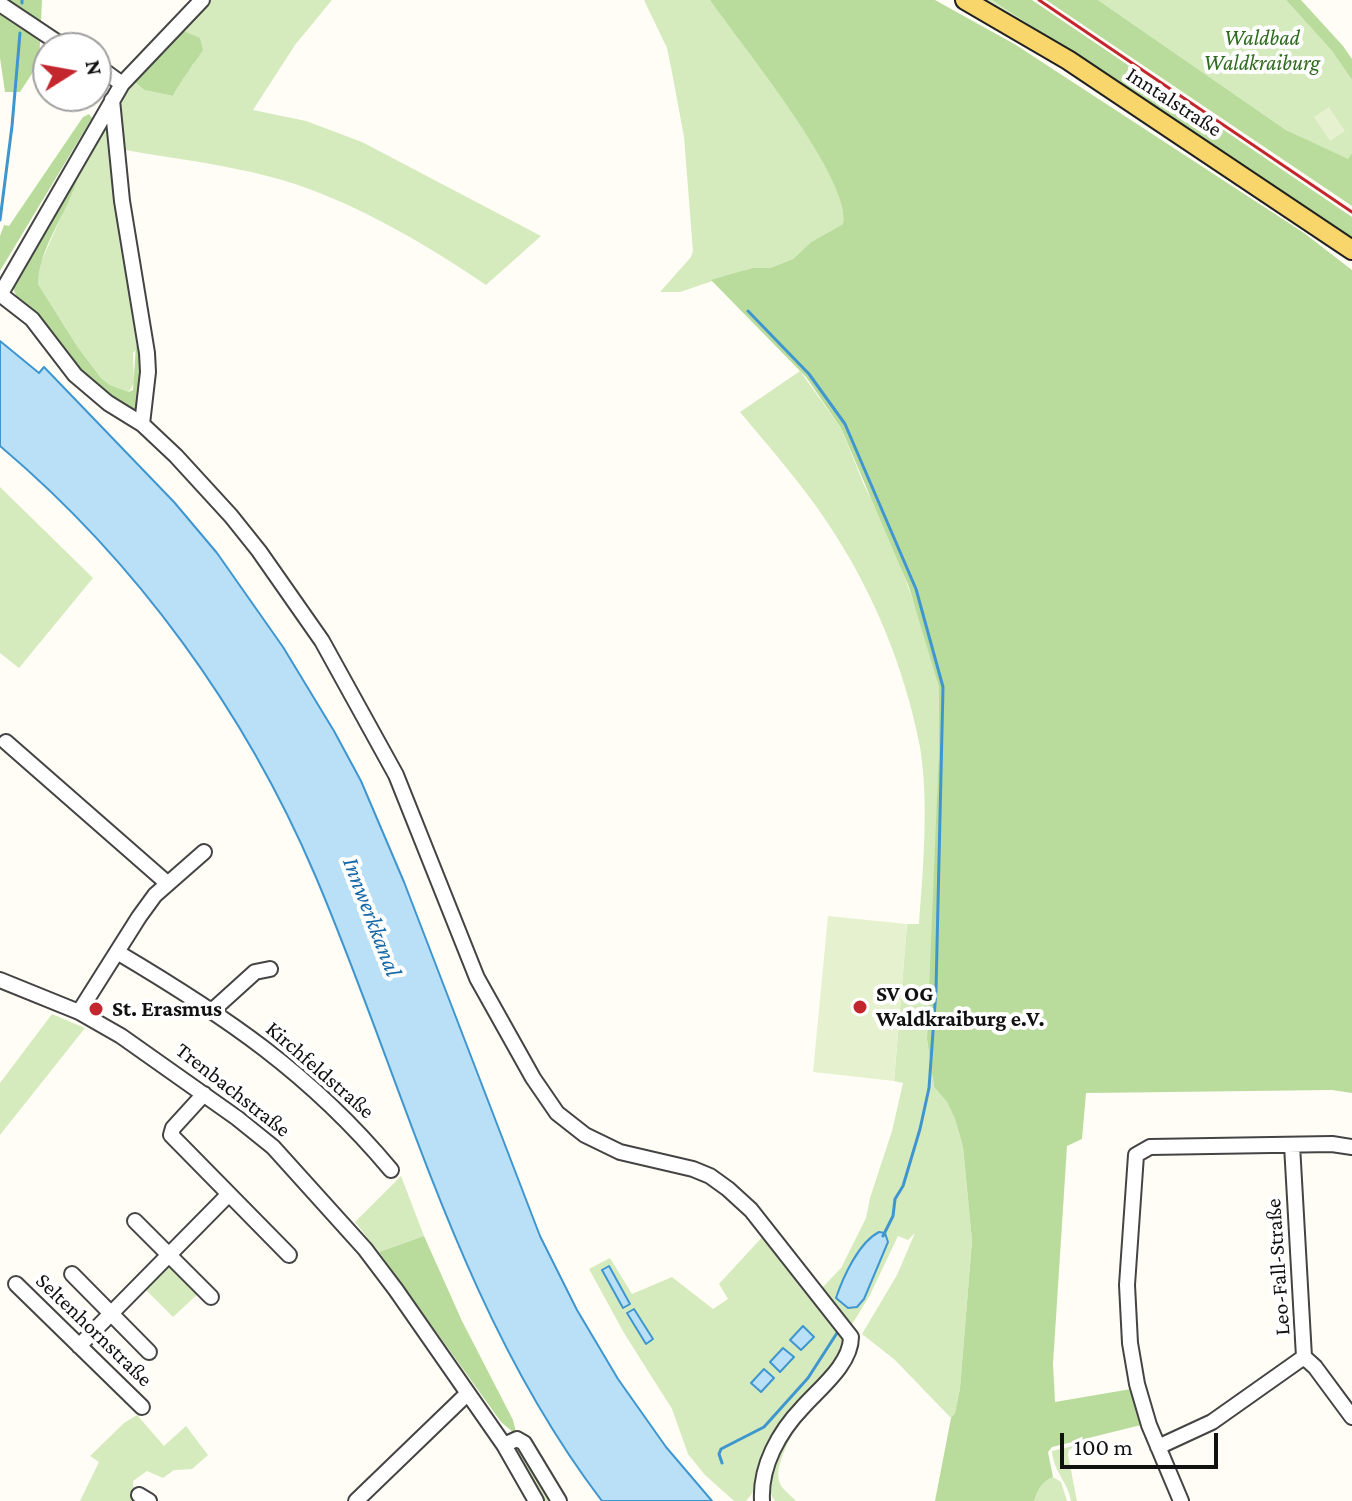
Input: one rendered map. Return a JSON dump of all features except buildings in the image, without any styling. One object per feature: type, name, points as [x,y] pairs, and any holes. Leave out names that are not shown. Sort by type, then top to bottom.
[{"type":"main road","name":"Inntalstraße","points":[[965,0],[1068,60],[1352,250]]},
{"type":"street","points":[[142,424],[147,353],[122,201],[112,100],[122,84],[202,0]]},
{"type":"street","points":[[0,4],[42,32]]},
{"type":"street","points":[[112,77],[122,84]]},
{"type":"street","points":[[105,112],[0,294],[32,319],[75,375],[108,403],[142,424],[176,456],[259,551],[322,641],[396,775],[477,978],[533,1078],[557,1113],[585,1135],[620,1152],[693,1169],[728,1189],[757,1218],[849,1333],[851,1345],[845,1357],[789,1423],[774,1448],[764,1474],[762,1501]]},
{"type":"street","points":[[6,742],[167,883]]},
{"type":"street","points":[[79,1012],[139,917],[167,883],[204,852]]},
{"type":"street","name":"Kirchfeldstraße","points":[[117,952],[213,1010],[306,1081],[336,1108],[391,1170]]},
{"type":"street","points":[[213,1010],[255,972],[270,969]]},
{"type":"street","name":"Trenbachstraße","points":[[0,980],[79,1012],[145,1051],[237,1118],[282,1156],[365,1249],[396,1290],[504,1445],[536,1501]]},
{"type":"street","points":[[204,1094],[173,1128],[171,1135],[289,1255]]},
{"type":"street","points":[[1181,1501],[1158,1447],[1137,1384],[1128,1323],[1134,1162],[1139,1152],[1150,1147],[1332,1144],[1352,1147]]},
{"type":"street","name":"Leo-Fall-Straße","points":[[1158,1447],[1212,1422],[1304,1357],[1292,1145]]},
{"type":"street","points":[[79,1346],[229,1194]]},
{"type":"street","points":[[135,1221],[211,1297]]},
{"type":"street","points":[[72,1274],[149,1352]]},
{"type":"street","name":"Seltenhornstraße","points":[[16,1284],[142,1407]]},
{"type":"street","points":[[1304,1357],[1352,1417]]},
{"type":"street","points":[[356,1501],[468,1393]]},
{"type":"street","points":[[504,1445],[517,1439],[524,1443],[559,1501]]},
{"type":"green space","points":[[0,0],[42,0],[40,32],[32,32],[32,74],[20,92],[5,92],[0,58]]},
{"type":"green space","points":[[210,0],[332,0],[295,45],[253,110],[306,121],[362,142],[541,236],[486,285],[394,228],[320,193],[252,172],[119,149],[118,113],[123,99],[135,82],[144,90],[173,96],[181,79],[194,64],[181,30]]},
{"type":"green space","points":[[644,0],[710,0],[813,144],[841,203],[843,224],[811,242],[793,259],[770,268],[751,268],[680,292],[660,292],[693,251],[684,137],[671,67],[667,48]]},
{"type":"green space","points":[[710,0],[935,0],[1016,45],[1304,233],[1352,270],[1352,1093],[1332,1090],[1086,1093],[1082,1139],[1067,1146],[1053,1364],[1055,1402],[1131,1389],[1141,1425],[1052,1447],[1048,1452],[1053,1477],[1040,1487],[1034,1501],[935,1501],[960,1388],[972,1241],[963,1147],[947,1102],[934,1087],[927,1039],[939,687],[909,587],[841,428],[806,377],[711,280],[752,268],[770,268],[793,259],[811,242],[843,224],[841,203],[813,144]]},
{"type":"green space","points":[[978,0],[992,0],[1031,24],[1321,215],[1352,238],[1352,243]]},
{"type":"green space","points":[[992,0],[1032,0],[1352,217],[1352,238]]},
{"type":"green space","points":[[1046,0],[1098,0],[1286,130],[1348,159],[1352,153],[1352,206]]},
{"type":"green space","name":"Waldbad Waldkraiburg","points":[[1098,0],[1286,0],[1332,51],[1352,80],[1352,153],[1348,160],[1286,130]]},
{"type":"green space","points":[[1286,0],[1301,0],[1343,46],[1352,59],[1352,80],[1332,51]]},
{"type":"green space","points":[[181,30],[200,38],[203,50],[173,96],[144,90],[135,82]]},
{"type":"green space","points":[[1329,107],[1345,131],[1330,141],[1314,117]]},
{"type":"green space","points":[[111,113],[143,342],[133,353],[134,383],[129,392],[101,378],[38,284],[38,269],[75,175]]},
{"type":"green space","points":[[89,114],[92,118],[0,271],[0,236],[4,225],[9,226],[83,117]]},
{"type":"green space","points":[[75,175],[77,180],[72,193],[43,258],[38,284],[77,346],[110,385],[129,392],[133,390],[136,346],[143,342],[144,375],[138,411],[119,405],[88,381],[71,364],[37,314],[21,300],[13,287]]},
{"type":"green space","points":[[800,371],[841,428],[864,485],[887,529],[925,633],[939,687],[927,1039],[934,1087],[947,1102],[963,1147],[972,1241],[960,1388],[951,1418],[895,1360],[862,1334],[897,1275],[915,1233],[908,1240],[898,1236],[870,1295],[851,1326],[822,1288],[841,1268],[866,1218],[903,1083],[894,1081],[907,924],[919,924],[925,812],[923,768],[914,717],[885,630],[858,574],[817,508],[740,412]],"holes":[[[849,1271],[870,1282],[864,1299],[840,1284]]]},
{"type":"green space","points":[[0,487],[93,578],[19,668],[0,653]]},
{"type":"green space","name":"SV OG Waldkraiburg e.V.","points":[[828,916],[907,924],[894,1081],[813,1072]]},
{"type":"green space","points":[[52,1014],[85,1028],[0,1135],[0,1083]]},
{"type":"green space","points":[[401,1176],[424,1236],[379,1252],[355,1222]]},
{"type":"green space","points":[[765,1234],[816,1298],[845,1342],[844,1350],[754,1491],[746,1501],[734,1501],[705,1475],[688,1454],[672,1409],[624,1333],[589,1269],[610,1258],[632,1294],[672,1277],[713,1309],[728,1299],[719,1284]]},
{"type":"green space","points":[[424,1236],[516,1432],[501,1422],[379,1252]]},
{"type":"green space","points":[[171,1261],[201,1291],[173,1317],[144,1288]]},
{"type":"green space","points":[[807,1409],[787,1444],[778,1473],[782,1487],[796,1501],[775,1501],[770,1489],[771,1465],[783,1440]]},
{"type":"green space","points":[[137,1415],[164,1446],[186,1426],[208,1455],[192,1469],[174,1470],[163,1478],[147,1471],[133,1481],[134,1501],[80,1501],[99,1462],[90,1456],[124,1423]]},
{"type":"green space","points":[[1077,1445],[1069,1450],[1068,1455],[1077,1501],[1071,1501],[1052,1451]]},
{"type":"green space","points":[[521,1450],[552,1501],[542,1501],[515,1453]]},
{"type":"green space","points":[[1053,1477],[1061,1482],[1067,1501],[1034,1501],[1040,1487]]},
{"type":"water","name":"Innwerkkanal","points":[[0,341],[39,373],[44,367],[174,502],[217,553],[283,647],[361,781],[404,882],[540,1236],[577,1310],[618,1379],[666,1447],[712,1501],[602,1501],[553,1429],[510,1354],[473,1277],[315,875],[255,755],[182,642],[141,589],[97,538],[0,446]]},
{"type":"water","points":[[879,1232],[885,1233],[888,1242],[864,1299],[857,1307],[848,1308],[836,1298],[839,1290],[858,1252]]},
{"type":"water","points":[[609,1266],[630,1304],[623,1308],[602,1270]]},
{"type":"water","points":[[634,1309],[653,1339],[646,1344],[627,1313]]},
{"type":"water","points":[[803,1326],[814,1337],[801,1350],[790,1340]]},
{"type":"water","points":[[783,1348],[794,1357],[780,1372],[770,1362]]},
{"type":"water","points":[[764,1369],[774,1378],[761,1392],[751,1383]]},
{"type":"waterway","points":[[0,220],[20,33]]},
{"type":"waterway","points":[[748,311],[809,374],[845,424],[916,589],[943,687],[936,990],[929,1088],[903,1186],[895,1199],[893,1216],[883,1236]]},
{"type":"waterway","points":[[722,1463],[721,1449],[764,1427],[808,1378],[837,1333]]},
{"type":"railway","points":[[1039,0],[1352,212]]},
{"type":"place","name":"SV OG Waldkraiburg e.V.","points":[[860,1007]]},
{"type":"place","name":"St. Erasmus","points":[[96,1009]]}]
